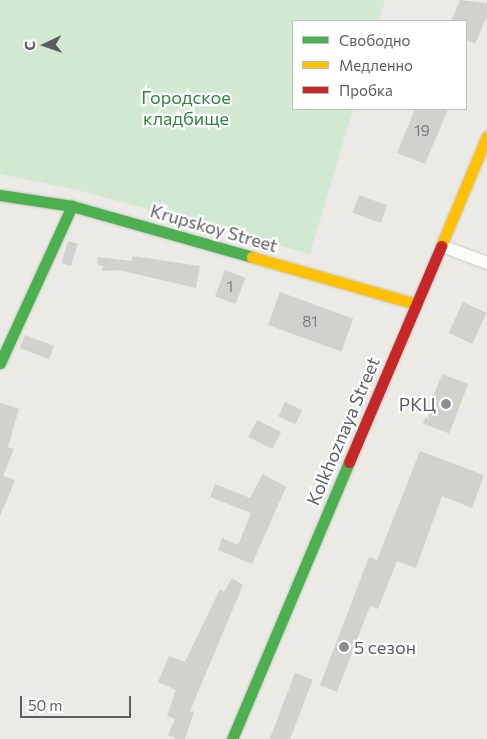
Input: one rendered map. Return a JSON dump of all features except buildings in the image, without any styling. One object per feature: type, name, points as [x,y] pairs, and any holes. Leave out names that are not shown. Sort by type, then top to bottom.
[{"type":"main road","name":"Kolkhoznaya Street","points":[[232,739],[416,304],[484,151],[487,136]]},
{"type":"main road","name":"Krupskoy Street","points":[[0,195],[72,206],[416,304]]},
{"type":"main road","points":[[0,364],[72,206]]},
{"type":"street","points":[[442,246],[487,263]]},
{"type":"green space","name":"Городское кладбище","points":[[0,0],[385,0],[379,20],[292,20],[292,110],[353,110],[310,254],[78,190],[0,174]]},
{"type":"traffic: fast","points":[[0,195],[72,206],[252,257]]},
{"type":"traffic: fast","points":[[0,363],[72,206]]},
{"type":"traffic: fast","points":[[232,739],[349,462]]},
{"type":"traffic: slow","points":[[441,246],[487,136]]},
{"type":"traffic: slow","points":[[252,257],[416,304]]},
{"type":"traffic: jam","points":[[349,462],[441,246]]},
{"type":"place","name":"РКЦ","points":[[446,404]]},
{"type":"place","name":"5 сезон","points":[[344,647]]}]
